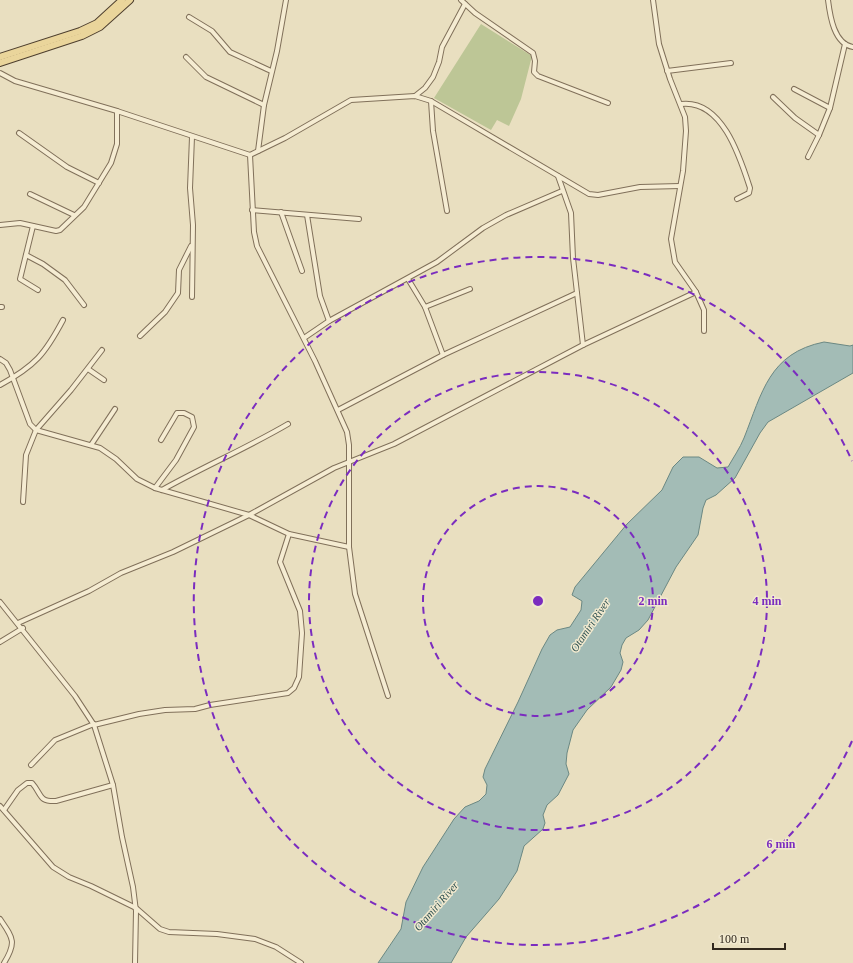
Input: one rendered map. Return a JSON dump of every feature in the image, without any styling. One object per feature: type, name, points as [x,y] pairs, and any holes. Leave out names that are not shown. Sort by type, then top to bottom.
[{"type":"main road","points":[[0,57],[80,31],[97,23],[122,0]]},
{"type":"main road","points":[[0,63],[82,36],[100,27],[130,0]]},
{"type":"street","points":[[258,151],[264,105],[277,51],[286,0]]},
{"type":"street","points":[[461,0],[533,53],[535,61],[534,72],[538,76],[608,104]]},
{"type":"street","points":[[653,0],[659,44],[667,71],[681,104],[685,117],[686,131],[683,171],[670,239],[675,262],[696,292],[704,310],[704,331]]},
{"type":"street","points":[[828,0],[833,24],[838,35],[844,44],[853,47]]},
{"type":"street","points":[[416,96],[425,88],[433,77],[439,62],[442,47],[465,4]]},
{"type":"street","points":[[189,17],[212,31],[230,52],[271,71]]},
{"type":"street","points":[[808,157],[830,108],[844,44]]},
{"type":"street","points":[[186,57],[206,77],[264,105]]},
{"type":"street","points":[[667,71],[731,63]]},
{"type":"street","points":[[0,74],[15,81],[250,155],[286,138],[351,100],[416,96],[431,101],[558,176],[594,195],[640,187],[680,186]]},
{"type":"street","points":[[794,89],[830,108]]},
{"type":"street","points":[[773,97],[795,118],[819,135]]},
{"type":"street","points":[[431,101],[434,139],[447,211]]},
{"type":"street","points":[[681,104],[690,103],[706,110],[728,133],[750,188],[749,193],[737,199]]},
{"type":"street","points":[[0,225],[20,223],[56,231],[60,230],[84,207],[115,153],[117,112]]},
{"type":"street","points":[[19,133],[66,167],[99,183]]},
{"type":"street","points":[[192,137],[190,188],[193,225],[191,246],[192,296]]},
{"type":"street","points":[[250,155],[252,210],[257,246],[304,338],[338,410],[348,438],[348,547],[355,594],[388,696]]},
{"type":"street","points":[[558,176],[571,213],[577,293],[583,345]]},
{"type":"street","points":[[304,338],[329,321],[437,262],[495,221],[562,191]]},
{"type":"street","points":[[30,194],[74,215]]},
{"type":"street","points":[[252,210],[359,219]]},
{"type":"street","points":[[281,212],[302,271]]},
{"type":"street","points":[[307,214],[320,296],[329,321]]},
{"type":"street","points":[[33,226],[20,279],[38,290]]},
{"type":"street","points":[[140,336],[165,312],[178,293],[179,270],[191,246]]},
{"type":"street","points":[[26,255],[43,264],[65,280],[84,305]]},
{"type":"street","points":[[408,279],[425,307],[443,355]]},
{"type":"street","points":[[425,307],[470,289]]},
{"type":"street","points":[[18,623],[89,591],[121,573],[162,557],[249,515],[334,468],[394,444],[583,345],[696,292]]},
{"type":"street","points":[[338,410],[443,355],[577,293]]},
{"type":"street","points":[[0,385],[13,378],[38,360],[52,340],[63,320]]},
{"type":"street","points":[[23,502],[26,455],[36,430],[88,369],[102,350]]},
{"type":"street","points":[[0,359],[6,363],[30,424],[36,430],[91,445],[108,453],[137,479],[155,488],[249,515],[289,534],[348,547]]},
{"type":"street","points":[[88,369],[104,380]]},
{"type":"street","points":[[91,445],[115,409]]},
{"type":"street","points":[[155,488],[176,460],[194,427],[192,417],[184,413],[176,413],[161,440]]},
{"type":"street","points":[[162,490],[253,444],[288,424]]},
{"type":"street","points":[[32,765],[55,740],[94,725],[140,714],[165,710],[195,709],[210,705],[288,694],[294,688],[299,677],[302,633],[301,618],[290,583],[280,562],[289,534]]},
{"type":"street","points":[[0,602],[89,714],[94,725],[113,785],[136,908],[135,963]]},
{"type":"street","points":[[0,642],[22,628]]},
{"type":"street","points":[[4,810],[18,790],[27,783],[32,783],[43,800],[49,801],[56,801],[113,785]]},
{"type":"street","points":[[0,806],[32,844],[62,873],[136,908],[160,929],[169,932],[217,934],[255,938],[276,947],[301,963]]},
{"type":"street","points":[[0,919],[13,940],[13,946],[4,963]]},
{"type":"green space","points":[[481,24],[532,56],[521,99],[509,126],[497,120],[491,130],[434,98]]},
{"type":"water","name":"Otamiri River","points":[[824,342],[850,346],[853,345],[853,373],[768,422],[760,433],[735,478],[716,495],[706,500],[698,535],[676,567],[648,620],[639,630],[626,638],[622,645],[620,653],[623,662],[621,670],[611,687],[587,710],[573,730],[567,753],[566,764],[569,774],[558,795],[547,805],[543,815],[545,823],[543,829],[524,846],[517,871],[499,899],[466,937],[451,963],[378,963],[401,929],[406,902],[423,867],[454,819],[465,807],[479,801],[486,794],[487,785],[483,777],[485,769],[542,649],[550,635],[557,630],[570,627],[581,610],[582,601],[572,595],[575,587],[627,524],[662,490],[673,467],[683,457],[699,457],[717,468],[728,467],[742,442],[756,406],[770,377],[779,365],[791,355],[806,347]]}]
